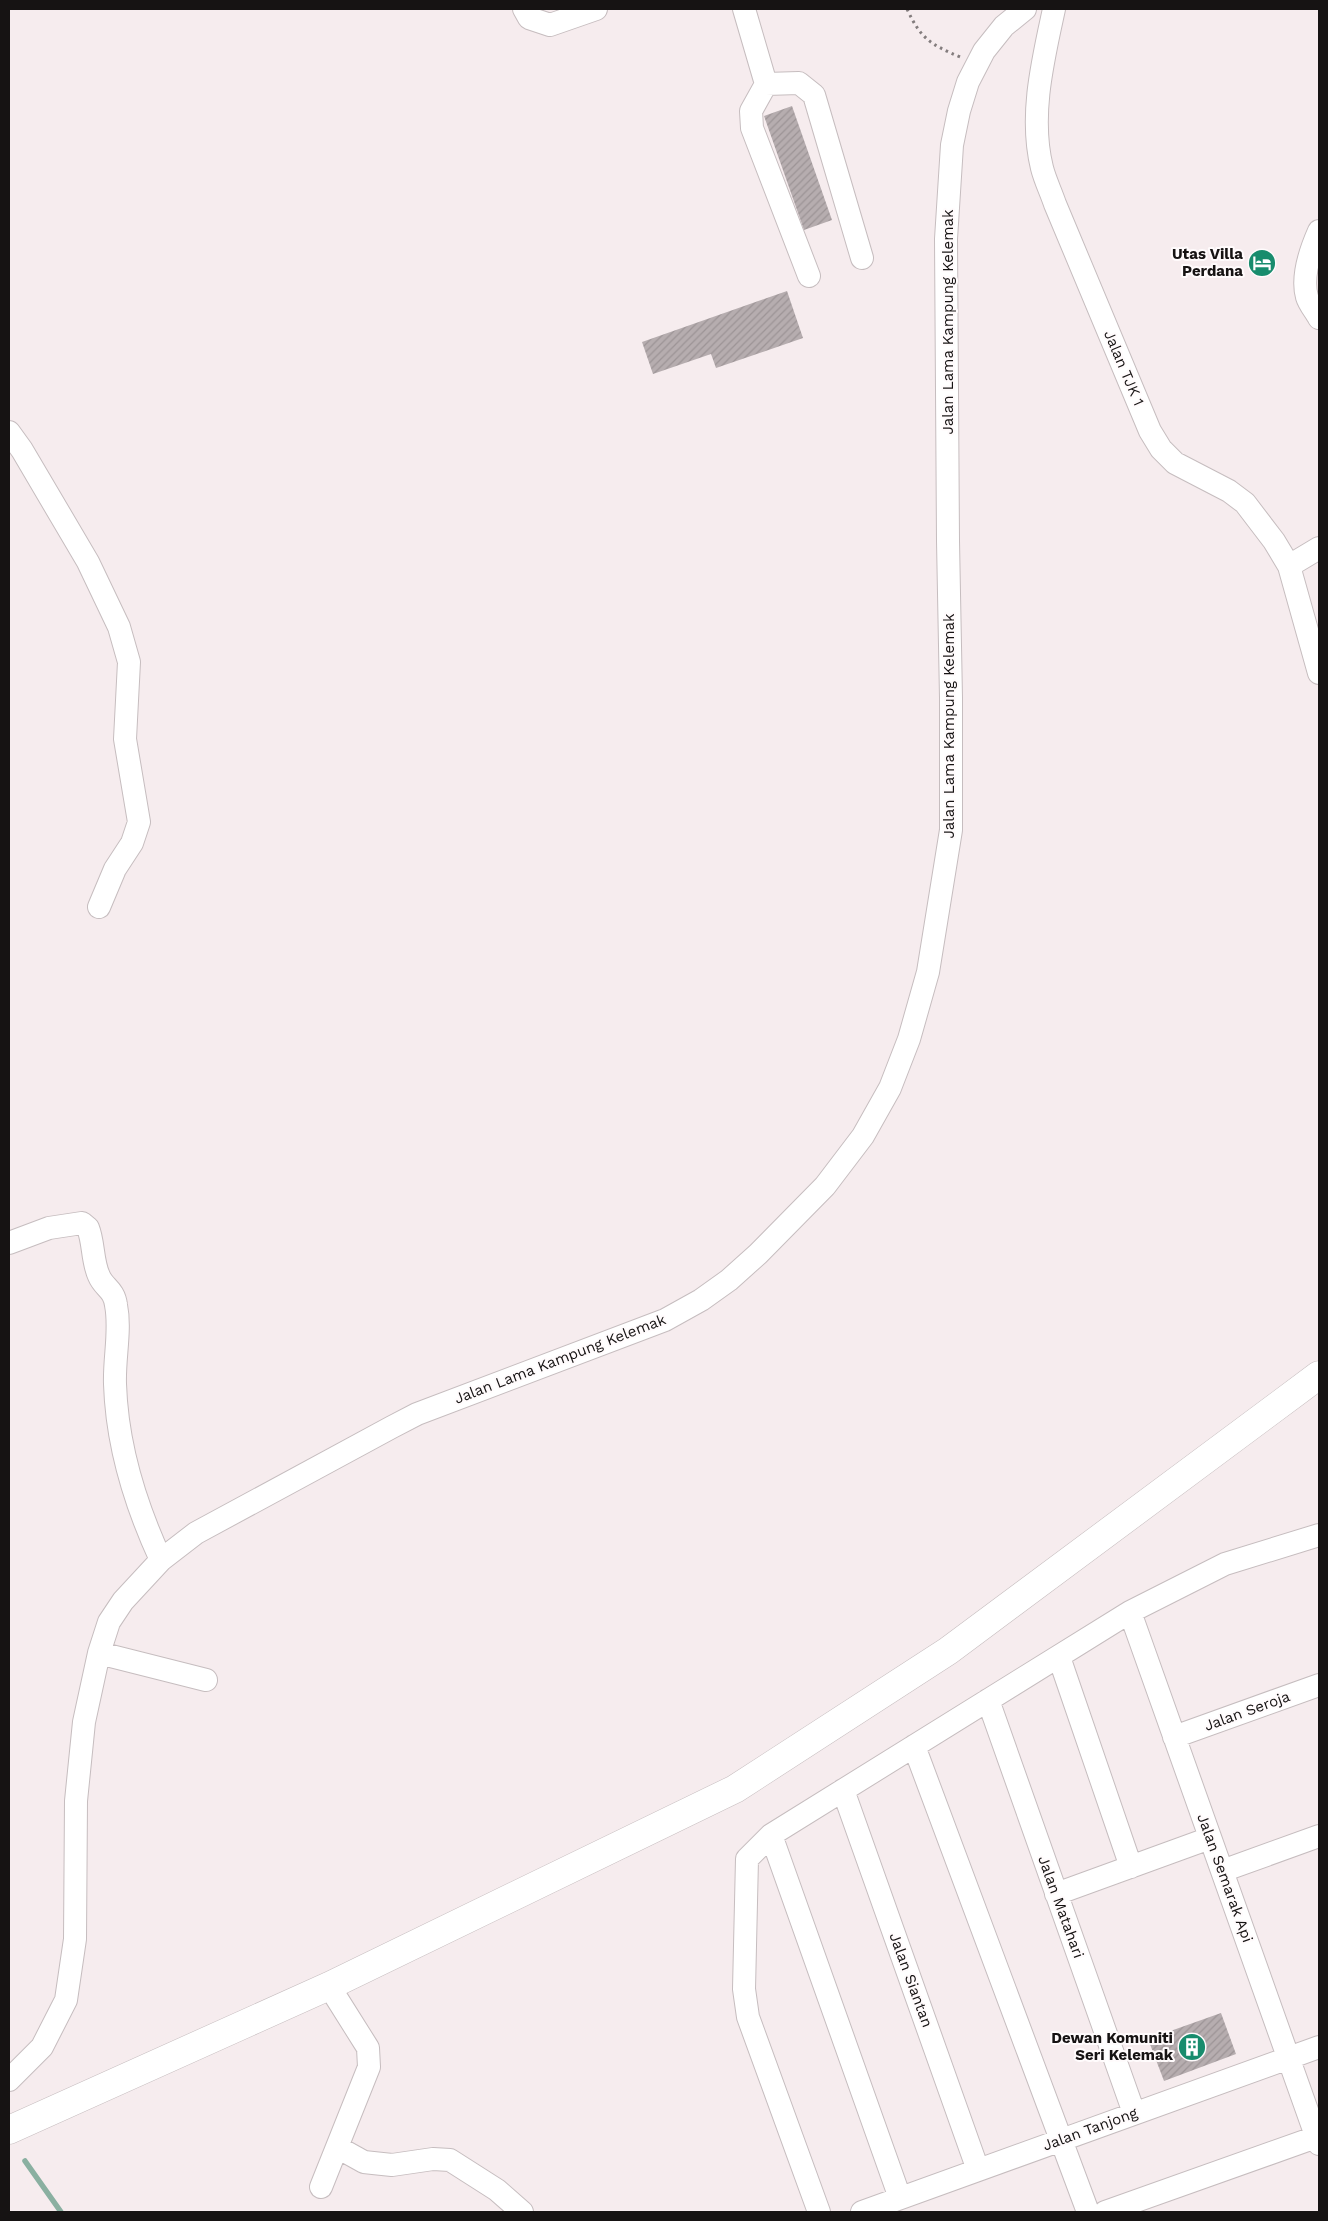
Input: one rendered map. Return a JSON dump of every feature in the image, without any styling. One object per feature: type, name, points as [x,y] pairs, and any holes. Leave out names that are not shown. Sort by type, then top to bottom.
[{"type":"main road","points":[[9,2130],[329,1986],[735,1789],[948,1651],[1319,1375]]},
{"type":"main road","points":[[1289,1398],[1319,1389]]},
{"type":"street","points":[[524,9],[530,18],[550,25],[596,9]]},
{"type":"street","points":[[744,9],[766,84],[751,111],[752,128],[809,276]]},
{"type":"street","name":"Jalan Lama Kampung Kelemak","points":[[9,2080],[42,2047],[66,2000],[75,1939],[77,1791],[84,1722],[98,1653],[109,1622],[123,1601],[161,1560],[196,1533],[318,1465],[417,1414],[630,1335],[665,1320],[701,1300],[737,1274],[825,1186],[863,1136],[890,1088],[909,1039],[928,972],[951,830],[952,698],[948,521],[946,239],[952,145],[959,110],[968,82],[984,51],[1004,26],[1025,9]]},
{"type":"street","name":"Jalan TJK 1","points":[[1054,9],[1038,94],[1037,131],[1042,167],[1055,204],[1143,413],[1161,450],[1176,463],[1229,492],[1244,503],[1274,541],[1289,566],[1319,673]]},
{"type":"street","points":[[766,84],[799,83],[814,95],[862,258]]},
{"type":"street","points":[[1319,231],[1308,256],[1307,297],[1319,318]]},
{"type":"street","points":[[9,432],[22,450],[88,562],[119,627],[129,662],[125,738],[139,822],[132,843],[114,869],[99,907]]},
{"type":"street","points":[[1289,566],[1319,548]]},
{"type":"street","points":[[9,1243],[49,1228],[82,1223],[88,1228],[99,1277],[112,1290],[117,1307],[114,1368],[115,1409],[120,1443],[139,1510],[161,1560]]},
{"type":"street","points":[[819,2212],[748,2016],[744,1989],[748,1859],[771,1835],[1130,1612],[1225,1564],[1319,1535]]},
{"type":"street","name":"Jalan Semarak Api","points":[[1130,1612],[1318,2139]]},
{"type":"street","points":[[98,1653],[206,1680]]},
{"type":"street","points":[[1059,1657],[1131,1868]]},
{"type":"street","name":"Jalan Seroja","points":[[1174,1736],[1319,1685]]},
{"type":"street","name":"Jalan Matahari","points":[[988,1700],[1134,2113]]},
{"type":"street","points":[[914,1746],[1088,2212]]},
{"type":"street","name":"Jalan Siantan","points":[[843,1790],[978,2170]]},
{"type":"street","points":[[771,1835],[900,2198]]},
{"type":"street","points":[[1222,1871],[1319,1836]]},
{"type":"street","points":[[1056,1894],[1210,1838]]},
{"type":"street","points":[[321,2187],[369,2067],[368,2048],[329,1986]]},
{"type":"street","name":"Jalan Tanjong","points":[[862,2212],[1319,2047]]},
{"type":"street","points":[[1104,2212],[1318,2139]]},
{"type":"street","points":[[337,2147],[364,2162],[392,2165],[432,2159],[450,2160],[497,2190],[522,2212]]},
{"type":"path","points":[[907,9],[915,25],[931,44],[978,65]]},
{"type":"building","points":[[792,106],[832,220],[804,230],[764,116]]},
{"type":"building","points":[[787,291],[803,338],[716,368],[711,354],[653,374],[642,342]]},
{"type":"building","name":"Dewan Komuniti Seri Kelemak","points":[[1221,2013],[1236,2054],[1164,2081],[1148,2039]]},
{"type":"waterway","points":[[25,2161],[61,2212]]},
{"type":"place","name":"Utas Villa Perdana","points":[[1262,263]]},
{"type":"place","name":"Dewan Komuniti Seri Kelemak","points":[[1192,2047]]}]
